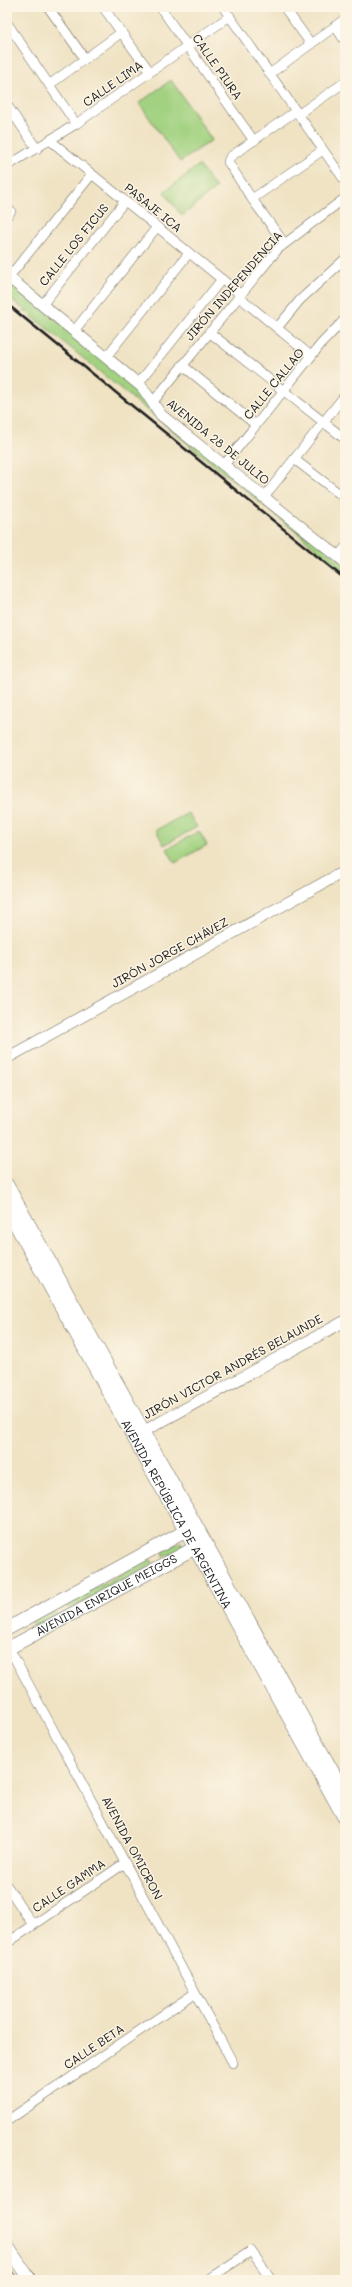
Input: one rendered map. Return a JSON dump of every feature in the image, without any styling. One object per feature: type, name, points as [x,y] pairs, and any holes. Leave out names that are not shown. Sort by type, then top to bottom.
[{"type":"main road","name":"AVENIDA REPÚBLICA DE ARGENTINA","points":[[7,1185],[47,1268],[200,1545],[316,1754],[339,1786],[345,1819]]},
{"type":"main road","name":"AVENIDA REPÚBLICA DE ARGENTINA","points":[[7,1209],[47,1268]]},
{"type":"main road","name":"AVENIDA ENRIQUE MEIGGS","points":[[7,1629],[191,1528]]},
{"type":"main road","name":"AVENIDA ENRIQUE MEIGGS","points":[[8,1647],[200,1545]]},
{"type":"main road","points":[[149,1551],[158,1568]]},
{"type":"main road","points":[[26,1619],[34,1633]]},
{"type":"main road","points":[[7,2246],[29,2280]]},
{"type":"street","points":[[48,7],[85,59]]},
{"type":"street","points":[[103,7],[150,72]]},
{"type":"street","name":"CALLE PIURA","points":[[160,7],[254,141]]},
{"type":"street","points":[[223,7],[271,73],[345,181]]},
{"type":"street","points":[[284,7],[311,44]]},
{"type":"street","name":"CALLE LIMA","points":[[7,166],[51,141],[230,16]]},
{"type":"street","points":[[271,73],[345,19]]},
{"type":"street","points":[[7,23],[76,124]]},
{"type":"street","points":[[335,26],[345,41]]},
{"type":"street","points":[[49,85],[122,32]]},
{"type":"street","points":[[284,243],[252,199],[228,162],[230,158],[254,141],[345,82]]},
{"type":"street","points":[[7,105],[37,149]]},
{"type":"street","name":"PASAJE ICA","points":[[51,141],[222,279],[311,356]]},
{"type":"street","points":[[252,199],[323,150]]},
{"type":"street","points":[[8,277],[92,174]]},
{"type":"street","name":"JIRÓN INDEPENDENCIA","points":[[152,403],[239,295],[284,243],[345,198]]},
{"type":"street","name":"CALLE LOS FICUS","points":[[42,305],[125,201]]},
{"type":"street","points":[[74,331],[157,227]]},
{"type":"street","points":[[106,357],[189,253]]},
{"type":"street","points":[[277,328],[305,295],[345,259]]},
{"type":"street","name":"AVENIDA 28 DE JULIO","points":[[8,277],[138,384],[145,391],[161,415],[264,497],[343,555]]},
{"type":"street","points":[[138,384],[222,279]]},
{"type":"street","name":"CALLE CALLAO","points":[[224,465],[311,356],[345,319]]},
{"type":"street","points":[[209,332],[345,440]]},
{"type":"street","points":[[182,365],[256,425]]},
{"type":"street","points":[[264,497],[345,395]]},
{"type":"street","points":[[294,460],[345,498]]},
{"type":"street","name":"JIRÓN JORGE CHÁVEZ","points":[[7,1058],[345,871]]},
{"type":"street","name":"JIRÓN VICTOR ANDRÉS BELAUNDE","points":[[139,1434],[345,1321]]},
{"type":"street","name":"AVENIDA OMICRON","points":[[8,1647],[233,2063]]},
{"type":"street","name":"CALLE GAMMA","points":[[7,1942],[125,1863]]},
{"type":"street","points":[[7,1886],[33,1925]]},
{"type":"street","name":"CALLE BETA","points":[[7,2121],[195,1993]]},
{"type":"street","points":[[207,2280],[251,2251],[272,2280]]},
{"type":"green space","points":[[171,80],[212,140],[180,162],[139,103]]},
{"type":"green space","points":[[199,165],[216,188],[182,216],[164,192]]},
{"type":"green space","points":[[7,279],[144,392],[154,408],[345,565],[345,572],[7,296]]},
{"type":"green space","points":[[188,813],[197,827],[164,845],[156,830]]},
{"type":"green space","points":[[199,831],[207,845],[175,863],[167,849]]},
{"type":"green space","points":[[181,1542],[184,1549],[164,1557],[163,1550]]},
{"type":"green space","points":[[149,1559],[153,1562],[152,1565],[71,1609],[68,1608],[70,1602]]},
{"type":"green space","points":[[52,1611],[58,1615],[39,1628],[33,1626],[32,1623],[34,1619]]},
{"type":"railway","points":[[7,304],[345,579]]}]
